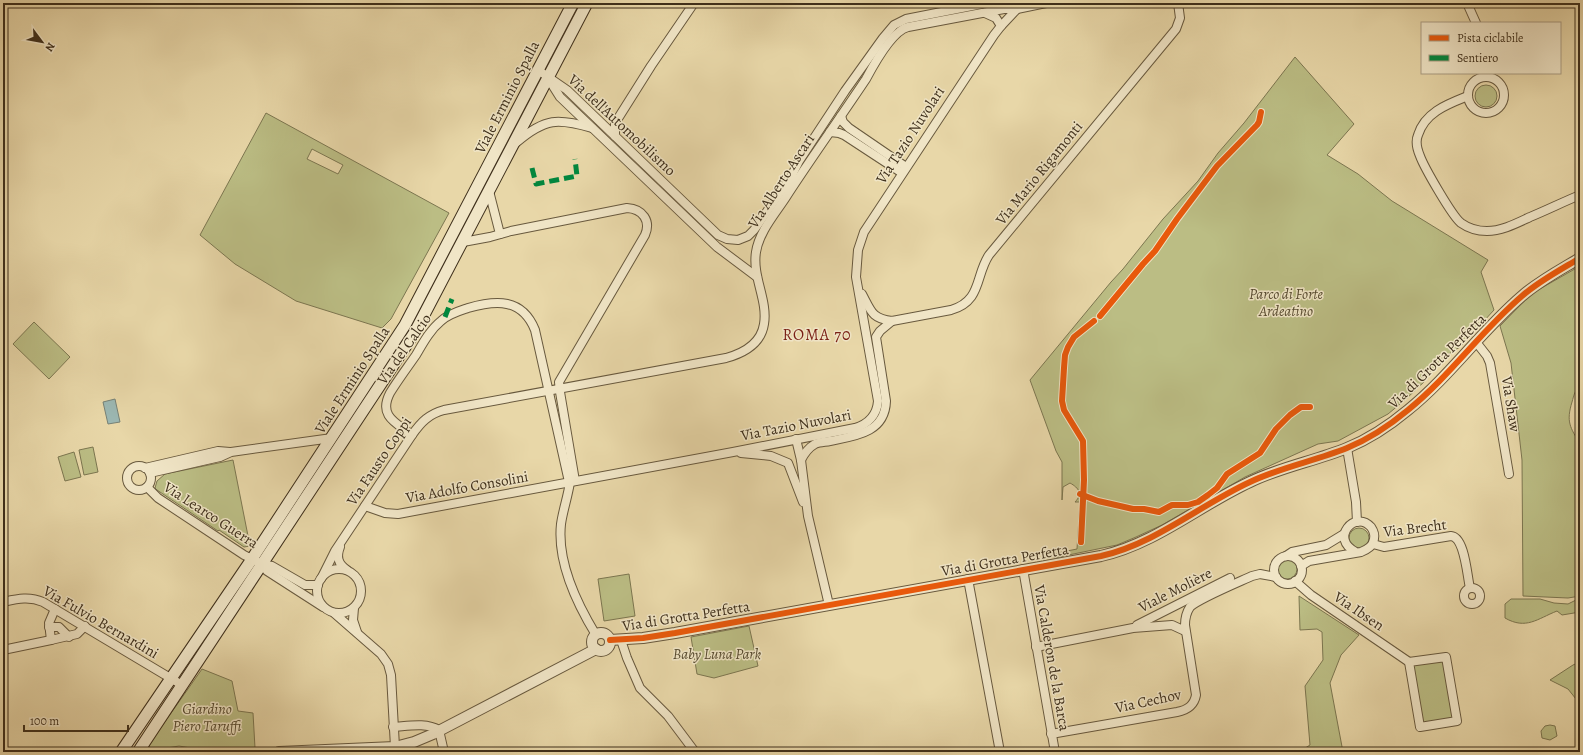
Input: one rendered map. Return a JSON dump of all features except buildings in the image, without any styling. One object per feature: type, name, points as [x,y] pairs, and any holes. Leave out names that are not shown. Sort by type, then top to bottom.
[{"type":"main road","name":"Viale Erminio Spalla","points":[[121,752],[252,559],[408,320],[573,3]]},
{"type":"main road","name":"Viale Erminio Spalla","points":[[138,752],[415,332],[515,144],[587,3]]},
{"type":"street","points":[[614,136],[615,124],[617,120],[651,66],[694,3]]},
{"type":"street","name":"Via Alberto Ascari","points":[[722,237],[738,240],[751,234],[830,132],[866,79],[873,66],[900,31],[926,19],[987,3]]},
{"type":"street","points":[[982,13],[1001,6],[1017,9],[1046,3]]},
{"type":"street","name":"Via Mario Rigamonti","points":[[892,321],[955,308],[964,304],[972,296],[976,290],[984,264],[990,255],[1176,29],[1180,18],[1178,3]]},
{"type":"street","points":[[1468,3],[1476,22]]},
{"type":"street","name":"Via Tazio Nuvolari","points":[[801,460],[808,449],[815,444],[862,434],[873,428],[882,418],[886,408],[886,400],[858,288],[856,268],[860,240],[904,170],[1001,26],[1017,9]]},
{"type":"street","points":[[982,13],[996,18],[1001,26]]},
{"type":"street","name":"Via Alberto Ascari","points":[[560,384],[695,364],[731,357],[746,351],[758,340],[764,327],[765,312],[757,277],[755,257],[758,242],[793,179],[799,161],[858,73],[894,25],[904,19],[926,19],[982,13]]},
{"type":"street","points":[[550,46],[561,52]]},
{"type":"street","points":[[538,70],[548,77]]},
{"type":"street","points":[[858,73],[866,79]]},
{"type":"street","points":[[1491,76],[1499,83],[1503,90],[1502,103],[1497,109],[1489,113],[1476,110],[1471,104],[1468,96],[1470,88],[1475,81],[1491,76]]},
{"type":"street","name":"Via dell'Automobilismo","points":[[548,77],[567,90],[702,220],[722,237]]},
{"type":"street","name":"Via dell'Automobilismo","points":[[548,77],[560,97],[695,227],[721,251],[757,277]]},
{"type":"street","points":[[1468,96],[1450,103],[1431,115],[1423,124],[1416,140],[1417,149],[1423,164],[1451,211],[1461,222],[1478,230],[1488,231],[1498,229],[1580,195]]},
{"type":"street","points":[[841,116],[843,122],[849,128],[904,170]]},
{"type":"street","name":"Via dell'Automobilismo","points":[[515,144],[534,128],[554,122],[572,122],[594,129]]},
{"type":"street","points":[[830,132],[844,135],[904,170]]},
{"type":"street","points":[[490,191],[500,234]]},
{"type":"street","name":"Via dell'Automobilismo","points":[[668,200],[674,193]]},
{"type":"street","points":[[463,242],[628,208],[638,210],[647,220],[647,231],[560,384],[571,481],[561,529],[564,564],[568,579],[587,620],[596,635],[593,640],[593,645],[596,649]]},
{"type":"street","points":[[695,227],[702,220]]},
{"type":"street","name":"Via di Grotta Perfetta","points":[[610,640],[675,633],[1101,556],[1128,548],[1161,532],[1248,483],[1269,473],[1347,448],[1374,433],[1408,410],[1428,392],[1522,296],[1580,258]]},
{"type":"street","name":"Via Tazio Nuvolari","points":[[858,288],[873,314],[882,320],[892,321]]},
{"type":"street","name":"Via del Calcio","points":[[412,435],[388,416],[385,408],[385,402],[431,331],[442,320],[456,312],[479,305],[499,302],[509,304],[524,313],[532,323],[536,332],[548,390]]},
{"type":"street","name":"Via Tazio Nuvolari","points":[[571,481],[733,452],[861,426],[868,422],[876,412],[878,404],[873,350],[875,341],[877,335],[892,321]]},
{"type":"street","name":"Via Shaw","points":[[1476,342],[1487,356],[1490,363],[1509,474]]},
{"type":"street","name":"Via Fausto Coppi","points":[[319,582],[331,558],[412,435],[424,420],[439,411],[548,390],[560,384]]},
{"type":"street","points":[[548,390],[571,481]]},
{"type":"street","points":[[815,444],[830,432]]},
{"type":"street","points":[[147,471],[151,480],[147,487],[142,490],[131,487],[128,480],[129,473],[131,470],[138,467],[147,471],[170,465],[220,457],[231,452],[335,433],[347,436]]},
{"type":"street","points":[[796,439],[801,460],[808,516],[829,605]]},
{"type":"street","points":[[1347,448],[1356,502],[1357,522]]},
{"type":"street","name":"Via Tazio Nuvolari","points":[[733,452],[771,456],[788,463],[808,516]]},
{"type":"street","name":"Via Adolfo Consolini","points":[[365,506],[385,513],[398,514],[571,481]]},
{"type":"street","name":"Via Learco Guerra","points":[[147,487],[158,498],[252,559],[275,568],[305,585],[319,582]]},
{"type":"street","points":[[1286,556],[1294,557],[1301,566],[1300,575],[1291,583],[1282,583],[1276,577],[1274,570],[1276,562],[1282,557],[1292,552],[1326,545],[1344,534],[1350,525],[1357,522],[1363,522],[1372,529],[1374,534],[1373,544],[1367,550],[1309,561],[1301,566]]},
{"type":"street","name":"Via Fausto Coppi","points":[[347,534],[339,550],[338,556],[340,564],[348,571]]},
{"type":"street","points":[[1344,534],[1348,547],[1356,552]]},
{"type":"street","name":"Via Brecht","points":[[1373,544],[1384,547],[1455,536],[1459,540],[1463,551],[1470,588]]},
{"type":"street","name":"Via Learco Guerra","points":[[262,564],[271,574],[324,608]]},
{"type":"street","points":[[334,613],[344,613],[354,608],[360,599],[361,587],[356,577],[348,571],[338,569],[324,574],[319,582],[318,597],[324,608],[334,613],[379,651],[388,664],[395,747]]},
{"type":"street","name":"Via Calderon de la Barca","points":[[1023,569],[1055,752]]},
{"type":"street","name":"Viale Molière","points":[[1133,628],[1218,588],[1256,574],[1276,577]]},
{"type":"street","name":"Viale Molière","points":[[1185,631],[1185,619],[1190,607],[1230,578]]},
{"type":"street","points":[[968,579],[1000,752]]},
{"type":"street","name":"Via Ibsen","points":[[1295,581],[1311,595],[1409,662]]},
{"type":"street","name":"Via Fulvio Bernardini","points":[[3,602],[23,598],[32,598],[43,602],[182,685]]},
{"type":"street","points":[[354,608],[354,620],[357,633]]},
{"type":"street","points":[[52,640],[49,619],[55,609]]},
{"type":"street","points":[[1036,647],[1133,628],[1172,625],[1185,631]]},
{"type":"street","points":[[3,650],[68,637],[77,634],[85,626]]},
{"type":"street","points":[[49,627],[59,627],[68,637]]},
{"type":"street","name":"Via Cechov","points":[[1051,734],[1177,712],[1191,707],[1195,701],[1196,692],[1185,631]]},
{"type":"street","name":"Via di Grotta Perfetta","points":[[279,752],[395,747],[414,742],[596,649],[605,650],[610,644],[608,636],[603,633],[596,635]]},
{"type":"street","points":[[621,640],[640,688],[668,716],[694,752]]},
{"type":"street","points":[[1446,657],[1457,721],[1420,727],[1409,662],[1446,657]]},
{"type":"street","points":[[393,727],[426,725],[439,730],[444,752]]},
{"type":"green space","name":"Parco di Forte Ardeatino","points":[[1295,57],[1354,124],[1327,155],[1358,174],[1392,201],[1488,260],[1481,272],[1494,310],[1460,347],[1447,355],[1431,371],[1426,380],[1388,414],[1338,441],[1318,444],[1245,477],[1162,525],[1136,537],[1117,545],[1054,558],[1057,553],[1077,549],[1080,502],[1075,502],[1079,496],[1079,491],[1070,483],[1063,487],[1062,500],[1062,462],[1056,451],[1030,380],[1163,219],[1198,181],[1218,153],[1244,123]]},
{"type":"green space","points":[[1486,85],[1494,88],[1497,96],[1494,104],[1486,107],[1478,104],[1475,96],[1478,88]]},
{"type":"green space","points":[[266,113],[449,213],[391,319],[382,328],[296,301],[235,264],[200,235]],"holes":[[[312,149],[343,165],[338,174],[307,159]]]},
{"type":"green space","points":[[1580,266],[1580,385],[1573,397],[1569,420],[1571,429],[1580,444],[1580,596],[1568,598],[1523,596],[1522,460],[1511,363],[1500,326],[1531,294]]},
{"type":"green space","points":[[34,322],[70,357],[49,379],[13,344]]},
{"type":"green space","points":[[93,447],[98,472],[84,475],[79,450]]},
{"type":"green space","points":[[74,452],[81,477],[65,481],[58,457]]},
{"type":"green space","points":[[233,460],[250,546],[244,547],[155,488],[157,481],[165,474]]},
{"type":"green space","points":[[1355,528],[1363,528],[1369,534],[1369,542],[1363,548],[1355,548],[1349,542],[1349,534]]},
{"type":"green space","points":[[1283,559],[1291,559],[1297,565],[1297,573],[1291,579],[1283,579],[1277,573],[1277,565]]},
{"type":"green space","points":[[629,574],[635,616],[604,621],[598,579]]},
{"type":"green space","points":[[1299,596],[1359,635],[1341,655],[1330,683],[1343,752],[1299,752],[1310,745],[1305,686],[1323,660],[1322,632],[1317,629],[1300,630]]},
{"type":"green space","points":[[1580,598],[1580,612],[1562,615],[1557,611],[1537,620],[1525,623],[1519,623],[1505,618],[1505,604],[1511,599],[1540,599],[1554,603],[1568,604]]},
{"type":"green space","name":"Baby Luna Park","points":[[749,626],[758,666],[714,678],[697,674],[691,637]]},
{"type":"green space","points":[[1443,660],[1453,719],[1422,723],[1412,664]]},
{"type":"green space","points":[[1580,662],[1580,704],[1568,689],[1550,680]]},
{"type":"green space","name":"Giardino Piero Taruffi","points":[[202,669],[232,681],[238,711],[253,713],[255,748],[202,750],[179,746],[157,751],[151,750],[149,748],[150,743]]},
{"type":"green space","points":[[1545,726],[1555,726],[1557,736],[1550,740],[1542,738],[1541,731]]},
{"type":"water","points":[[115,399],[120,422],[108,424],[103,402]]},
{"type":"marked path","points":[[532,168],[536,184],[577,176],[575,159]]},
{"type":"marked path","points":[[445,317],[452,299]]},
{"type":"cycle path","points":[[1100,316],[1155,251],[1217,166],[1257,125],[1261,112]]},
{"type":"cycle path","points":[[610,640],[643,638],[675,633],[1101,556],[1140,543],[1231,491],[1274,472],[1347,448],[1387,426],[1401,416],[1438,383],[1493,324],[1522,296],[1580,258]]},
{"type":"cycle path","points":[[1081,542],[1084,480],[1083,441],[1064,410],[1062,401],[1065,355],[1068,347],[1074,337],[1094,321]]},
{"type":"cycle path","points":[[1080,494],[1098,501],[1133,509],[1144,509],[1159,512],[1172,505],[1188,505],[1198,502],[1217,488],[1227,474],[1260,453],[1276,429],[1290,415],[1301,407],[1310,407]]},
{"type":"district","name":"ROMA 70","points":[[817,335]]}]
